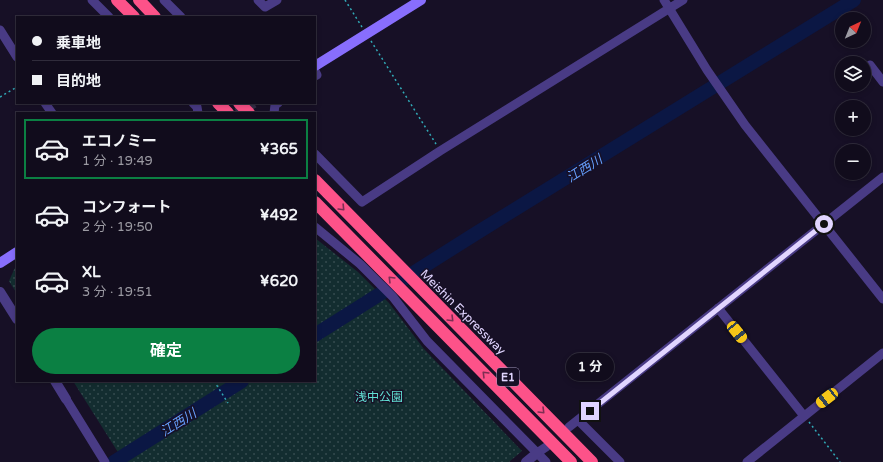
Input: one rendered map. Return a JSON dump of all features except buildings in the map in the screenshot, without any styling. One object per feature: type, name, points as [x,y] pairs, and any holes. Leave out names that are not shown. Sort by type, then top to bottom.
[{"type":"highway","points":[[117,0],[133,16]]},
{"type":"highway","points":[[139,0],[154,16]]},
{"type":"highway","points":[[219,104],[227,112]]},
{"type":"highway","points":[[240,104],[248,112]]},
{"type":"highway","name":"Meishin Expressway","points":[[316,181],[592,462]]},
{"type":"highway","name":"E1","points":[[316,203],[364,260],[415,303],[571,462]]},
{"type":"main road","points":[[316,65],[421,0]]},
{"type":"main road","points":[[0,263],[16,253]]},
{"type":"street","points":[[92,0],[108,16]]},
{"type":"street","points":[[164,0],[180,16]]},
{"type":"street","points":[[258,0],[266,7],[277,0]]},
{"type":"street","points":[[664,0],[707,70],[744,125],[883,299]]},
{"type":"street","points":[[316,155],[362,202],[368,196],[683,0]]},
{"type":"street","points":[[0,30],[16,55]]},
{"type":"street","points":[[871,66],[883,82]]},
{"type":"street","points":[[570,427],[883,177]]},
{"type":"street","points":[[316,228],[364,260],[427,341],[546,462]]},
{"type":"street","points":[[0,292],[16,317]]},
{"type":"street","points":[[718,308],[804,416]]},
{"type":"street","points":[[747,462],[883,353]]},
{"type":"street","points":[[56,382],[105,462]]},
{"type":"street","points":[[578,420],[620,462]]},
{"type":"street","points":[[526,462],[546,446]]},
{"type":"path","points":[[345,0],[440,151]]},
{"type":"path","points":[[0,97],[16,88]]},
{"type":"path","points":[[215,382],[228,403]]},
{"type":"path","points":[[804,416],[840,462]]},
{"type":"green space","name":"浅中公園","points":[[316,239],[358,272],[389,303],[424,349],[522,451],[509,462],[114,462],[121,457],[74,382],[316,382]]},
{"type":"green space","points":[[16,265],[16,292],[9,281]]},
{"type":"waterway","name":"江西川","points":[[316,334],[475,234],[854,0]]},
{"type":"waterway","name":"江西川","points":[[114,462],[240,382]]},
{"type":"tunnel","points":[[239,112],[252,104]]},
{"type":"route","points":[[590,411],[824,224]]}]
